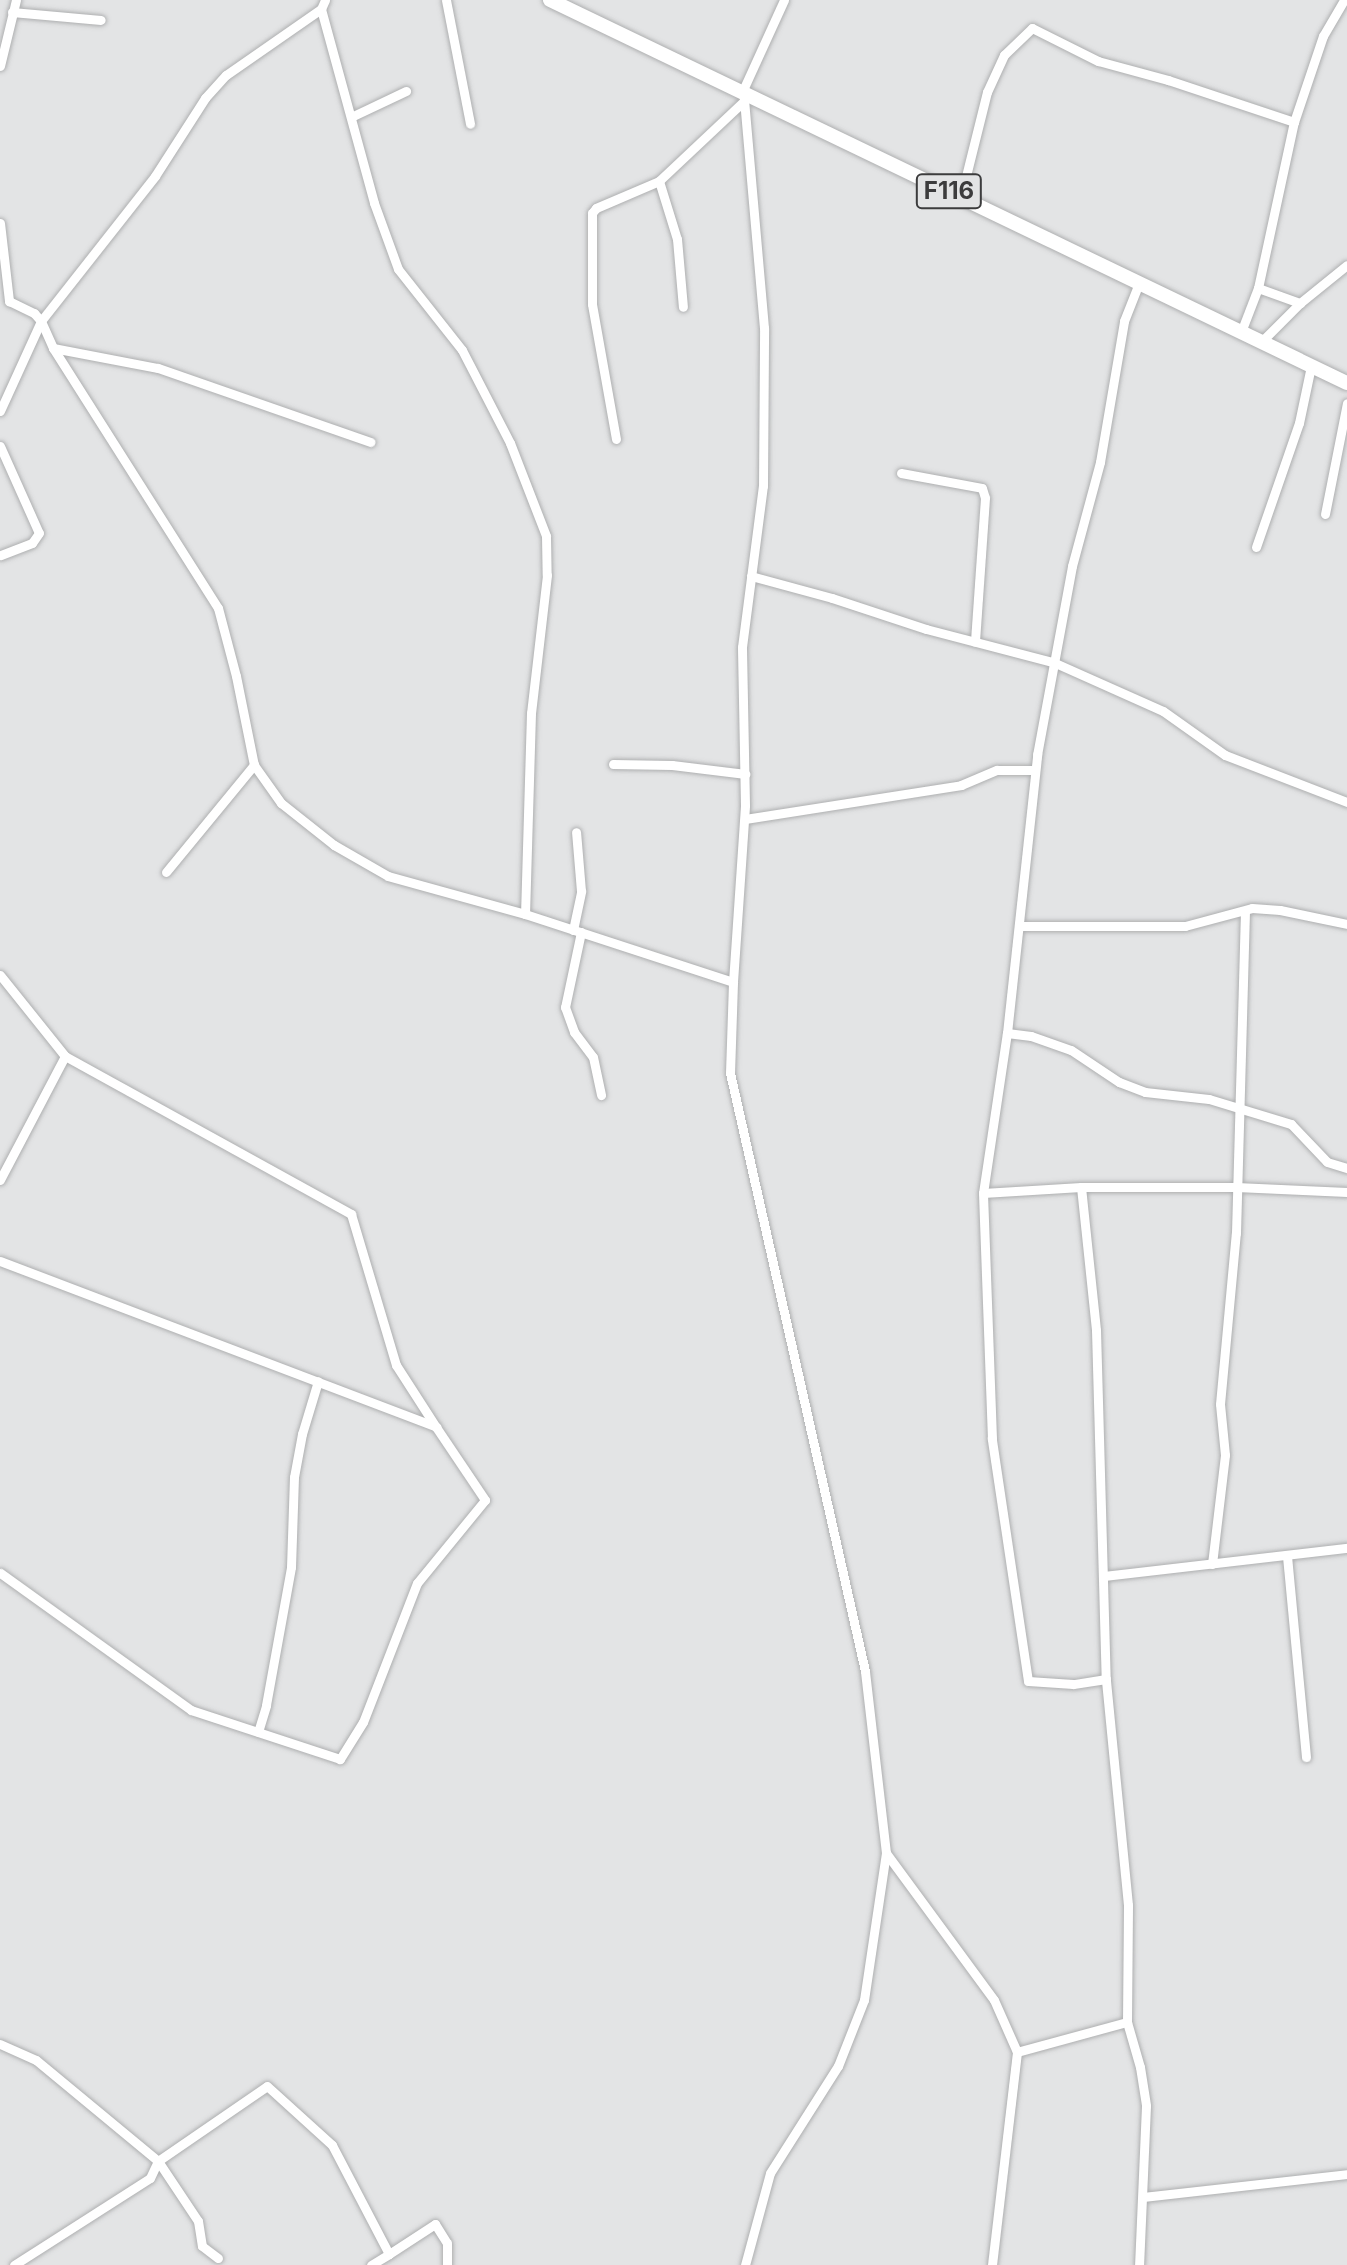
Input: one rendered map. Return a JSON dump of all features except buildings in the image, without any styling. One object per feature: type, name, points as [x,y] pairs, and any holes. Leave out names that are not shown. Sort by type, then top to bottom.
[{"type":"main road","name":"F116","points":[[550,0],[743,96],[957,195],[1347,383]]},
{"type":"street","points":[[0,66],[16,0]]},
{"type":"street","points":[[446,0],[470,124]]},
{"type":"street","points":[[616,439],[592,304],[592,213],[596,208],[659,181],[743,96],[784,0]]},
{"type":"street","points":[[1241,332],[1258,288],[1294,122],[1323,36],[1344,0]]},
{"type":"street","points":[[0,411],[41,321],[155,176],[205,98],[226,75],[323,4],[374,203],[398,269],[462,350],[510,443],[546,536],[547,575],[531,713],[525,914]]},
{"type":"street","points":[[12,12],[101,20]]},
{"type":"street","points":[[957,195],[966,176],[987,92],[1004,55],[1032,28],[1098,61],[1168,80],[1294,122]]},
{"type":"street","points":[[351,117],[406,91]]},
{"type":"street","points":[[743,96],[764,328],[763,486],[742,647],[745,819],[730,1073],[865,1671],[886,1853],[864,2000],[838,2066],[770,2173],[745,2265]]},
{"type":"street","points":[[659,181],[677,239],[683,307]]},
{"type":"street","points":[[0,223],[4,300],[34,313],[41,321],[53,348],[218,608],[254,765],[265,785],[296,818],[388,876],[525,914],[733,982]]},
{"type":"street","points":[[1261,342],[1300,303],[1347,265]]},
{"type":"street","points":[[1106,1679],[1073,1684],[1028,1681],[992,1439],[983,1193],[1007,1033],[1035,770],[1053,662],[1072,566],[1100,462],[1124,321],[1139,283]]},
{"type":"street","points":[[1258,288],[1300,303]]},
{"type":"street","points":[[53,348],[158,368],[370,442]]},
{"type":"street","points":[[1256,547],[1299,423],[1311,366]]},
{"type":"street","points":[[1325,514],[1347,403]]},
{"type":"street","points":[[0,446],[39,533],[32,543],[0,555]]},
{"type":"street","points":[[901,473],[982,488],[985,498],[975,642]]},
{"type":"street","points":[[751,576],[1053,662],[1163,711],[1225,755],[1347,802]]},
{"type":"street","points":[[613,764],[672,765],[745,774]]},
{"type":"street","points":[[166,872],[254,765]]},
{"type":"street","points":[[745,819],[961,785],[997,770],[1035,770]]},
{"type":"street","points":[[576,832],[581,891],[565,1007],[574,1032],[593,1057],[601,1095]]},
{"type":"street","points":[[1019,926],[1185,926],[1245,911],[1280,910],[1347,924]]},
{"type":"street","points":[[1212,1564],[1225,1455],[1221,1382],[1236,1233],[1237,1109],[1245,911]]},
{"type":"street","points":[[0,975],[65,1056],[351,1214],[396,1365],[485,1500],[417,1583],[363,1722],[340,1759],[191,1710],[0,1573]]},
{"type":"street","points":[[1007,1033],[1031,1036],[1071,1050],[1119,1082],[1145,1092],[1209,1099],[1291,1124],[1327,1162],[1347,1168]]},
{"type":"street","points":[[0,1180],[65,1056]]},
{"type":"street","points":[[983,1193],[1081,1187],[1236,1187],[1347,1192]]},
{"type":"street","points":[[1081,1187],[1096,1330],[1106,1679],[1128,1905],[1127,2022],[1140,2067],[1146,2106],[1139,2265]]},
{"type":"street","points":[[0,1261],[436,1427]]},
{"type":"street","points":[[258,1732],[266,1705],[291,1567],[297,1462],[318,1381]]},
{"type":"street","points":[[1104,1576],[1347,1548]]},
{"type":"street","points":[[1287,1556],[1306,1757]]},
{"type":"street","points":[[886,1853],[994,2000],[1017,2052],[992,2265]]},
{"type":"street","points":[[1017,2052],[1127,2022]]},
{"type":"street","points":[[0,2044],[36,2060],[158,2161],[198,2221],[202,2246],[218,2258]]},
{"type":"street","points":[[14,2265],[150,2178],[158,2161],[267,2086],[332,2145],[389,2254]]},
{"type":"street","points":[[1143,2197],[1347,2174]]},
{"type":"street","points":[[371,2265],[435,2224],[447,2243],[447,2265]]}]
